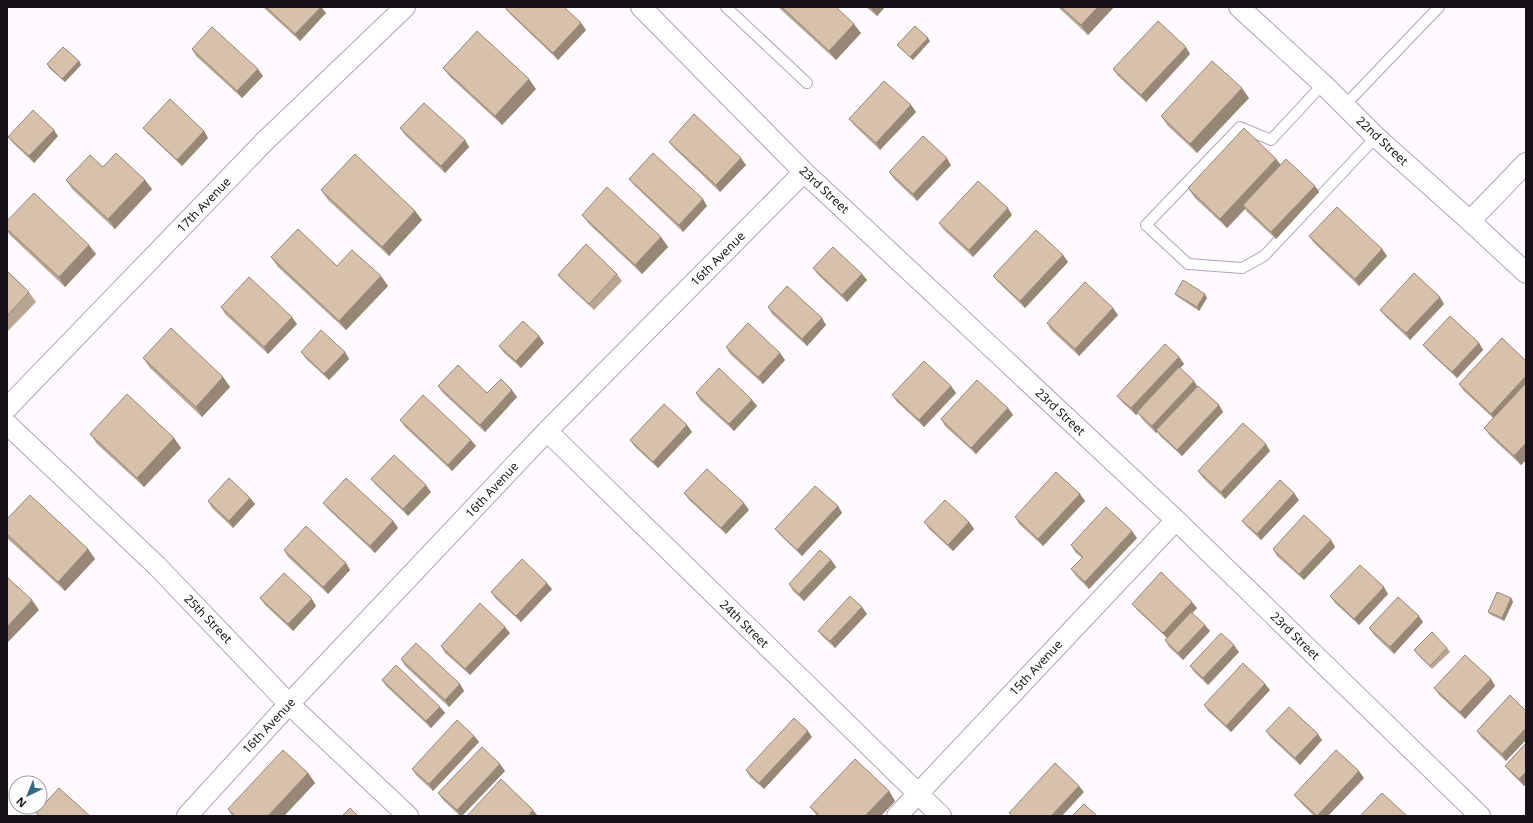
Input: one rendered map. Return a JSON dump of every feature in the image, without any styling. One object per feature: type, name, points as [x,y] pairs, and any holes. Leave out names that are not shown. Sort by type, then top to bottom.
[{"type":"street","name":"17th Avenue","points":[[7,408],[264,142],[405,7]]},
{"type":"street","name":"23rd Street","points":[[641,7],[804,172],[1176,520],[1480,816]]},
{"type":"street","name":"22nd Street","points":[[1239,7],[1322,84],[1376,137],[1526,273]]},
{"type":"street","points":[[1470,221],[1526,163]]},
{"type":"street","name":"16th Avenue","points":[[187,816],[289,704],[548,431],[804,172]]},
{"type":"street","name":"25th Street","points":[[7,424],[158,566],[289,704],[408,816]]},
{"type":"street","name":"24th Street","points":[[548,431],[941,816]]},
{"type":"street","name":"15th Avenue","points":[[897,816],[1176,520]]},
{"type":"lane","points":[[726,7],[807,83]]},
{"type":"lane","points":[[1344,105],[1439,7]]},
{"type":"lane","points":[[1322,84],[1272,140],[1240,127],[1146,225],[1188,264],[1242,268],[1264,256],[1376,137]]},
{"type":"building","points":[[266,7],[321,7],[295,34]]},
{"type":"building","points":[[508,7],[564,7],[581,23],[553,53],[506,9]]},
{"type":"building","points":[[782,7],[836,7],[854,24],[829,51]]},
{"type":"building","points":[[1061,7],[1098,7],[1081,25]]},
{"type":"building","points":[[1158,21],[1186,47],[1141,95],[1113,69]]},
{"type":"building","points":[[915,26],[928,38],[910,57],[897,45]]},
{"type":"building","points":[[212,27],[258,69],[237,91],[192,49]]},
{"type":"building","points":[[477,31],[529,79],[495,116],[443,68]]},
{"type":"building","points":[[63,47],[79,61],[62,79],[47,64]]},
{"type":"building","points":[[1212,61],[1242,88],[1190,144],[1161,116]]},
{"type":"building","points":[[884,81],[911,105],[876,143],[849,119]]},
{"type":"building","points":[[170,99],[204,131],[177,160],[143,128]]},
{"type":"building","points":[[424,103],[465,140],[441,166],[400,128]]},
{"type":"building","points":[[33,110],[54,130],[29,156],[8,137]]},
{"type":"building","points":[[694,114],[741,158],[716,185],[669,142]]},
{"type":"building","points":[[1244,128],[1276,159],[1220,219],[1188,188]]},
{"type":"building","points":[[923,136],[947,158],[913,194],[889,172]]},
{"type":"building","points":[[116,153],[145,180],[108,219],[66,180],[90,155],[103,167]]},
{"type":"building","points":[[653,153],[703,199],[679,225],[629,179]]},
{"type":"building","points":[[355,154],[415,211],[382,247],[321,190]]},
{"type":"building","points":[[1286,159],[1315,186],[1271,232],[1243,205]]},
{"type":"building","points":[[978,181],[1008,208],[969,250],[939,223]]},
{"type":"building","points":[[607,187],[661,237],[635,265],[582,215]]},
{"type":"building","points":[[34,193],[89,245],[59,277],[7,229],[7,221]]},
{"type":"building","points":[[1337,207],[1382,249],[1355,279],[1309,236]]},
{"type":"building","points":[[298,229],[337,266],[352,250],[381,276],[339,321],[271,257]]},
{"type":"building","points":[[1036,230],[1063,255],[1020,301],[993,276]]},
{"type":"building","points":[[586,244],[617,274],[589,304],[558,275]]},
{"type":"building","points":[[833,247],[862,274],[842,295],[813,268]]},
{"type":"building","points":[[7,271],[29,292],[7,316]]},
{"type":"building","points":[[1414,273],[1440,297],[1406,333],[1380,310]]},
{"type":"building","points":[[249,277],[292,317],[264,347],[221,307]]},
{"type":"building","points":[[1183,280],[1205,294],[1197,307],[1175,294]]},
{"type":"building","points":[[1085,282],[1113,308],[1075,349],[1047,323]]},
{"type":"building","points":[[787,286],[822,318],[802,339],[768,307]]},
{"type":"building","points":[[1450,316],[1479,343],[1452,372],[1423,345]]},
{"type":"building","points":[[523,321],[539,336],[516,361],[499,346]]},
{"type":"building","points":[[748,323],[780,353],[758,377],[726,347]]},
{"type":"building","points":[[171,328],[223,377],[196,407],[143,358]]},
{"type":"building","points":[[321,330],[345,352],[324,374],[301,352]]},
{"type":"building","points":[[1502,338],[1526,361],[1526,376],[1491,414],[1459,384]]},
{"type":"building","points":[[1165,344],[1179,357],[1131,408],[1117,396]]},
{"type":"building","points":[[924,361],[951,386],[919,420],[892,395]]},
{"type":"building","points":[[458,365],[487,393],[501,379],[512,390],[480,425],[438,386]]},
{"type":"building","points":[[1179,367],[1194,381],[1152,426],[1137,412]]},
{"type":"building","points":[[719,368],[752,400],[729,424],[696,393]]},
{"type":"building","points":[[977,380],[1008,408],[971,448],[941,419]]},
{"type":"building","points":[[1526,383],[1526,443],[1514,456],[1484,428]]},
{"type":"building","points":[[1198,386],[1219,405],[1177,450],[1156,430]]},
{"type":"building","points":[[127,394],[174,438],[137,478],[90,434]]},
{"type":"building","points":[[423,395],[471,440],[448,465],[400,420]]},
{"type":"building","points":[[664,404],[687,425],[653,462],[630,440]]},
{"type":"building","points":[[1243,423],[1266,444],[1221,492],[1198,471]]},
{"type":"building","points":[[394,455],[426,485],[403,509],[371,479]]},
{"type":"building","points":[[707,469],[744,503],[721,528],[684,493]]},
{"type":"building","points":[[1056,472],[1080,494],[1038,539],[1015,517]]},
{"type":"building","points":[[229,478],[250,498],[229,521],[208,501]]},
{"type":"building","points":[[346,478],[393,521],[370,546],[323,503]]},
{"type":"building","points":[[1280,480],[1294,493],[1257,534],[1242,521]]},
{"type":"building","points":[[815,486],[838,506],[797,550],[775,529]]},
{"type":"building","points":[[30,495],[88,549],[58,582],[7,534],[7,519]]},
{"type":"building","points":[[945,500],[969,522],[948,545],[924,522]]},
{"type":"building","points":[[1106,507],[1132,531],[1085,582],[1071,569],[1083,557],[1071,545]]},
{"type":"building","points":[[1304,515],[1331,540],[1299,574],[1273,549]]},
{"type":"building","points":[[306,526],[346,563],[323,587],[284,550]]},
{"type":"building","points":[[820,550],[831,560],[799,594],[789,584]]},
{"type":"building","points":[[522,559],[547,583],[516,616],[491,592]]},
{"type":"building","points":[[1360,565],[1384,587],[1354,619],[1330,596]]},
{"type":"building","points":[[1161,572],[1192,602],[1163,633],[1132,604]]},
{"type":"building","points":[[284,573],[312,599],[288,624],[260,598]]},
{"type":"building","points":[[7,577],[32,600],[7,627]]},
{"type":"building","points":[[1497,592],[1511,598],[1502,618],[1488,612]]},
{"type":"building","points":[[850,596],[862,607],[830,641],[818,631]]},
{"type":"building","points":[[1398,597],[1419,616],[1390,647],[1369,628]]},
{"type":"building","points":[[480,603],[505,627],[465,669],[441,646]]},
{"type":"building","points":[[1191,612],[1205,625],[1178,653],[1165,640]]},
{"type":"building","points":[[1432,632],[1447,648],[1430,666],[1414,650]]},
{"type":"building","points":[[1221,633],[1234,645],[1203,678],[1190,666]]},
{"type":"building","points":[[416,643],[460,684],[445,700],[401,659]]},
{"type":"building","points":[[1465,655],[1491,679],[1460,712],[1434,688]]},
{"type":"building","points":[[1243,663],[1265,684],[1226,726],[1204,705]]},
{"type":"building","points":[[396,665],[440,707],[426,721],[382,680]]},
{"type":"building","points":[[1510,695],[1526,711],[1526,728],[1502,754],[1477,731]]},
{"type":"building","points":[[1289,707],[1318,734],[1295,758],[1266,731]]},
{"type":"building","points":[[794,718],[808,731],[759,783],[746,770]]},
{"type":"building","points":[[457,720],[474,736],[429,784],[412,769]]},
{"type":"building","points":[[1526,743],[1526,772],[1519,779],[1505,766]]},
{"type":"building","points":[[482,747],[500,764],[457,810],[438,793]]},
{"type":"building","points":[[283,750],[308,773],[268,816],[235,816],[228,809]]},
{"type":"building","points":[[1336,750],[1359,771],[1317,816],[1294,795]]},
{"type":"building","points":[[855,759],[889,791],[865,816],[820,816],[810,807]]},
{"type":"building","points":[[1055,763],[1079,786],[1051,816],[1013,816],[1009,813]]},
{"type":"building","points":[[501,779],[533,810],[528,816],[467,816]]},
{"type":"building","points":[[59,788],[90,816],[40,816],[39,815],[48,815],[48,800]]},
{"type":"building","points":[[1382,793],[1407,816],[1360,816]]},
{"type":"building","points":[[1084,804],[1097,816],[1072,816]]},
{"type":"building","points":[[350,808],[358,816],[342,816]]}]
